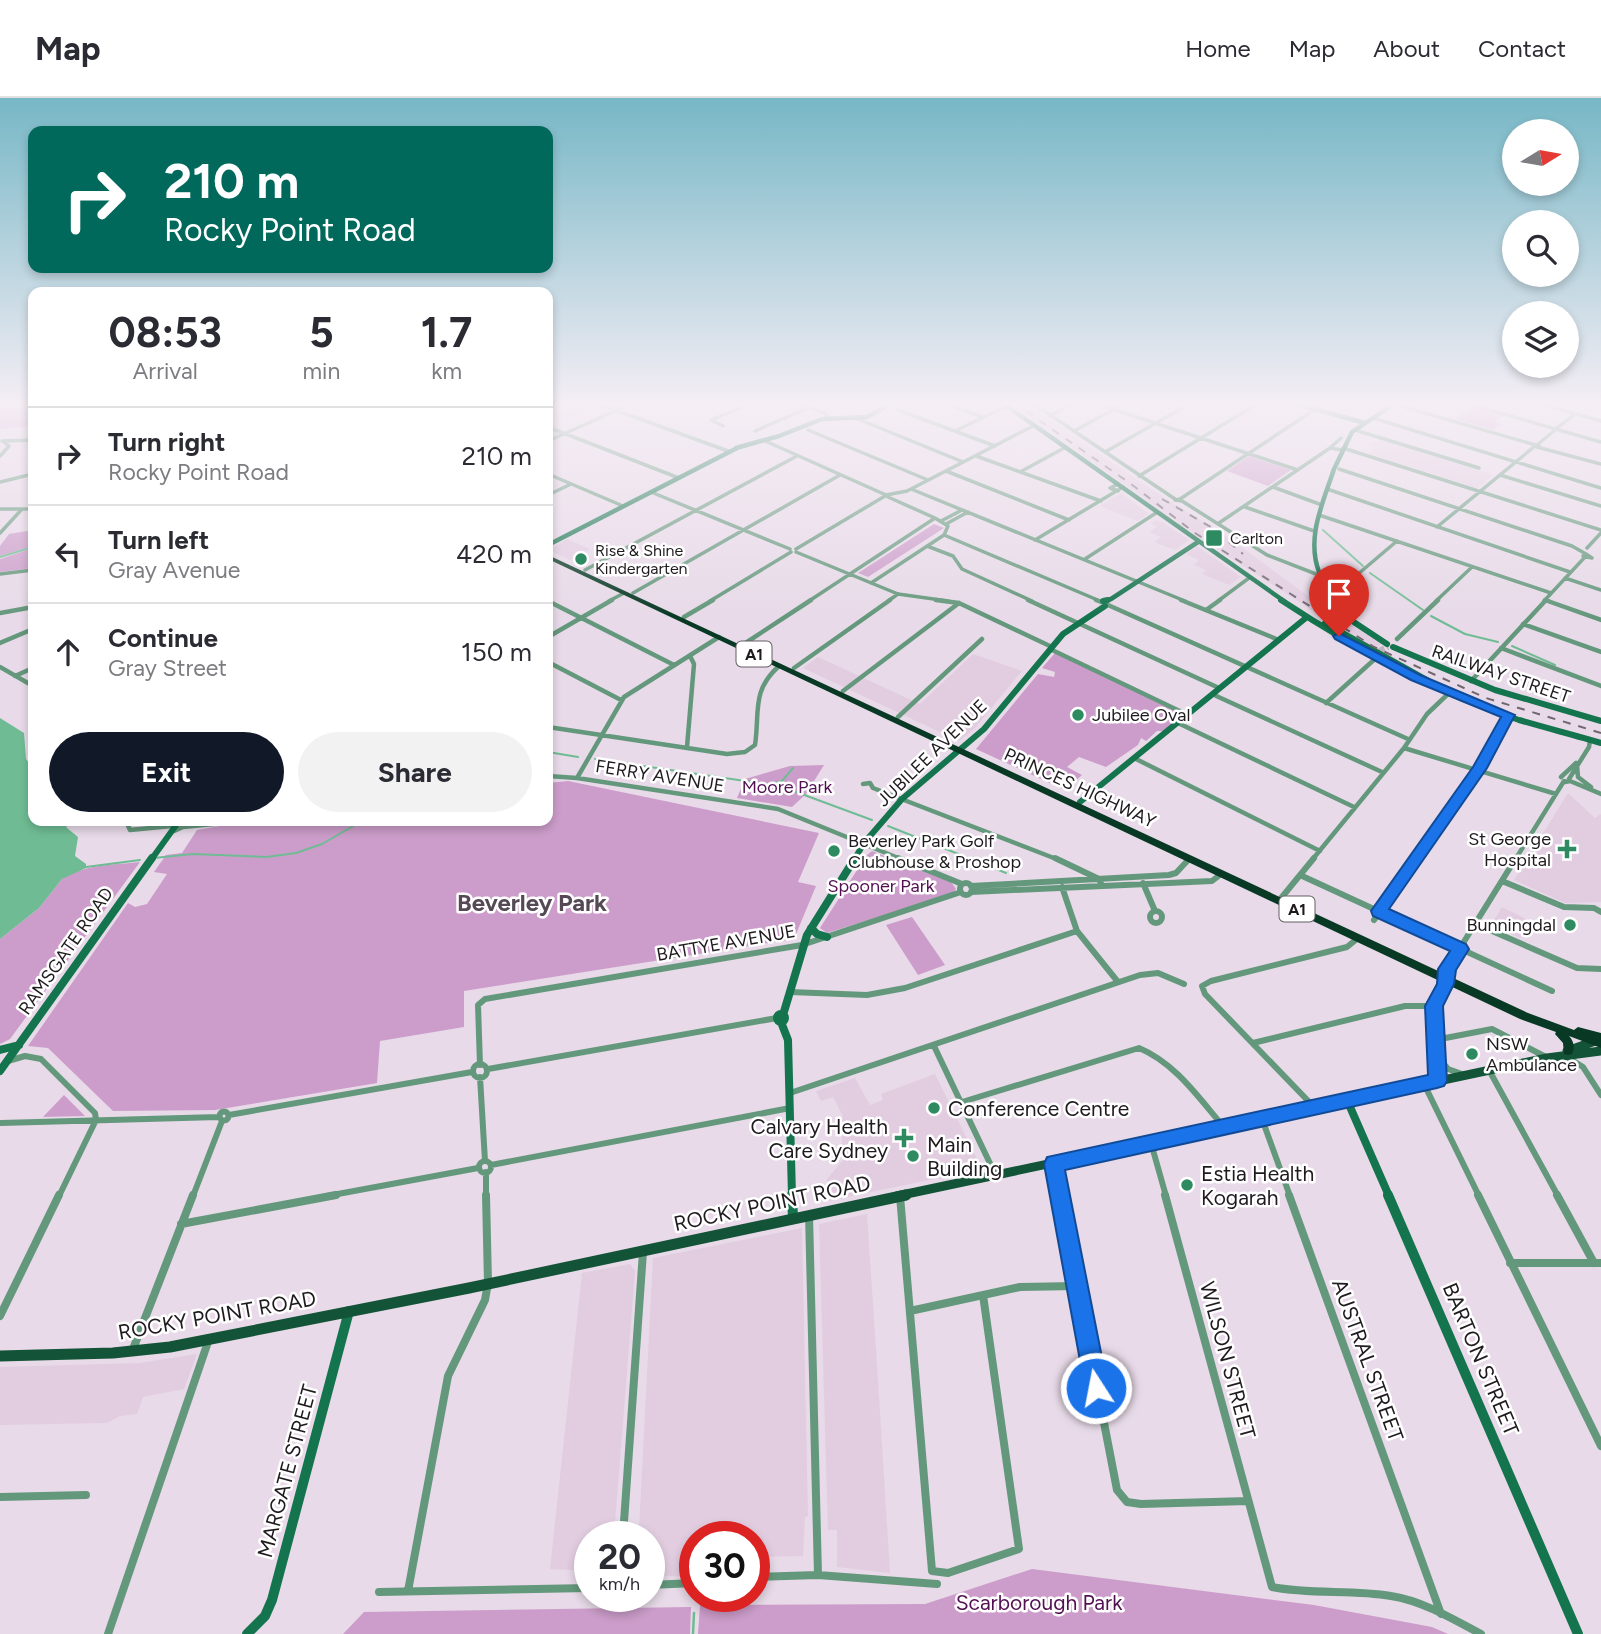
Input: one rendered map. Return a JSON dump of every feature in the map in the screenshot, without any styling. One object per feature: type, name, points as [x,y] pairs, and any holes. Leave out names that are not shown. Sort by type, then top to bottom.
[{"type":"highway","name":"PRINCES HIGHWAY","points":[[553,557],[898,717],[1358,938],[1599,1041]]},
{"type":"highway","name":"PRINCES HIGHWAY","points":[[553,557],[779,666],[1282,897],[1524,1016],[1599,1041]]},
{"type":"highway","points":[[1524,1016],[1563,1036],[1568,1042],[1566,1053]]},
{"type":"main road","points":[[553,542],[688,474]]},
{"type":"main road","points":[[1101,474],[1154,515],[1310,619],[1449,693],[1508,715],[1601,743]]},
{"type":"main road","points":[[1314,531],[1334,474]]},
{"type":"main road","name":"RAILWAY STREET","points":[[1314,531],[1312,556],[1328,593],[1327,602],[1331,608],[1389,646],[1471,681],[1531,702],[1601,721]]},
{"type":"main road","name":"JUBILEE AVENUE","points":[[793,1218],[788,1036],[780,1018],[802,945],[811,928],[864,844],[902,799],[984,729],[1051,648],[1077,623],[1198,542]]},
{"type":"main road","points":[[1080,802],[1279,640],[1310,619]]},
{"type":"main road","name":"RAMSGATE ROAD","points":[[0,1071],[176,826]]},
{"type":"main road","points":[[811,928],[817,934],[827,937]]},
{"type":"main road","name":"ROCKY POINT ROAD","points":[[0,1356],[132,1352],[210,1339],[1054,1164],[1547,1058],[1599,1041]]},
{"type":"main road","name":"ROCKY POINT ROAD","points":[[1566,1053],[1601,1051]]},
{"type":"main road","points":[[0,1052],[13,1053]]},
{"type":"main road","points":[[0,1052],[13,1053]]},
{"type":"main road","name":"BARTON STREET","points":[[1347,1100],[1578,1634]]},
{"type":"main road","name":"MARGATE STREET","points":[[247,1634],[265,1616],[272,1600],[349,1310]]},
{"type":"street","points":[[668,474],[679,478]]},
{"type":"street","points":[[585,570],[765,474]]},
{"type":"street","points":[[838,474],[944,522],[949,528],[872,583]]},
{"type":"street","points":[[914,474],[929,480]]},
{"type":"street","points":[[684,617],[888,496],[911,489],[941,474]]},
{"type":"street","points":[[953,474],[1069,520]]},
{"type":"street","points":[[1025,474],[1101,501]]},
{"type":"street","points":[[1136,474],[1267,555],[1318,574]]},
{"type":"street","points":[[1139,476],[1143,474]]},
{"type":"street","points":[[1179,500],[1218,474]]},
{"type":"street","points":[[1219,523],[1293,474]]},
{"type":"street","points":[[1353,474],[1572,546],[1586,556],[1601,561]]},
{"type":"street","points":[[1421,474],[1601,532],[1587,548]]},
{"type":"street","points":[[1558,474],[1601,487]]},
{"type":"street","points":[[0,482],[28,475]]},
{"type":"street","points":[[553,634],[841,475]]},
{"type":"street","points":[[1437,527],[1500,475],[1601,506]]},
{"type":"street","points":[[553,476],[623,506]]},
{"type":"street","points":[[553,493],[571,484]]},
{"type":"street","points":[[1035,540],[1101,501],[1119,487]]},
{"type":"street","points":[[1273,487],[1322,505]]},
{"type":"street","points":[[911,489],[1279,640]]},
{"type":"street","points":[[1327,489],[1570,572]]},
{"type":"street","points":[[651,492],[898,594],[959,603],[1188,715]]},
{"type":"street","points":[[1245,507],[1314,531]]},
{"type":"street","points":[[0,509],[28,509]]},
{"type":"street","points":[[0,533],[22,509]]},
{"type":"street","points":[[944,522],[962,510]]},
{"type":"street","points":[[944,522],[968,512]]},
{"type":"street","points":[[1085,559],[1154,515]]},
{"type":"street","points":[[1319,515],[1551,593]]},
{"type":"street","points":[[744,645],[935,518]]},
{"type":"street","points":[[944,534],[1408,739]]},
{"type":"street","points":[[1328,593],[1338,591],[1397,541]]},
{"type":"street","points":[[927,546],[953,556],[962,569],[1219,688]]},
{"type":"street","points":[[1471,681],[1586,556]]},
{"type":"street","points":[[1397,639],[1472,567]]},
{"type":"street","points":[[0,574],[28,571]]},
{"type":"street","points":[[1206,610],[1249,578]]},
{"type":"street","points":[[1565,578],[1601,590]]},
{"type":"street","points":[[794,668],[898,594]]},
{"type":"street","points":[[1545,600],[1601,620]]},
{"type":"street","points":[[843,691],[959,603]]},
{"type":"street","points":[[553,604],[674,665]]},
{"type":"street","points":[[0,613],[28,608]]},
{"type":"street","points":[[1523,624],[1601,652]]},
{"type":"street","points":[[0,643],[28,631]]},
{"type":"street","points":[[577,778],[621,700],[719,638]]},
{"type":"street","points":[[898,717],[982,639]]},
{"type":"street","points":[[1501,648],[1601,685]]},
{"type":"street","points":[[1326,703],[1377,654]]},
{"type":"street","points":[[687,747],[694,664],[690,656]]},
{"type":"street","points":[[553,665],[621,700]]},
{"type":"street","points":[[553,728],[734,754],[753,747],[756,741],[758,690],[763,680],[779,666]]},
{"type":"street","points":[[0,667],[28,683]]},
{"type":"street","points":[[15,676],[28,670]]},
{"type":"street","points":[[1282,897],[1404,748],[1427,713],[1449,693]]},
{"type":"street","points":[[1212,694],[1382,772]]},
{"type":"street","points":[[1374,920],[1478,770],[1508,715]]},
{"type":"street","points":[[1178,723],[1354,807]]},
{"type":"street","points":[[1566,779],[1590,740]]},
{"type":"street","points":[[1404,748],[1556,794]]},
{"type":"street","points":[[1135,758],[1320,851]]},
{"type":"street","points":[[1437,1081],[1434,1006],[1446,976],[1502,881],[1581,758]]},
{"type":"street","points":[[1577,765],[1578,776],[1601,793]]},
{"type":"street","name":"FERRY AVENUE","points":[[553,776],[778,809],[971,889]]},
{"type":"street","points":[[1566,779],[1601,793]]},
{"type":"street","points":[[873,788],[1040,851],[1101,883]]},
{"type":"street","points":[[127,826],[131,830],[168,826]]},
{"type":"street","points":[[1070,880],[1101,883],[1173,874],[1189,859]]},
{"type":"street","points":[[1061,885],[1070,880],[1076,868]]},
{"type":"street","points":[[971,889],[1212,881],[1221,874]]},
{"type":"street","points":[[1300,875],[1552,990]]},
{"type":"street","points":[[1141,877],[1155,911]]},
{"type":"street","points":[[1502,881],[1563,908],[1590,908],[1600,911]]},
{"type":"street","points":[[961,892],[959,888],[962,884]]},
{"type":"street","points":[[1061,885],[1077,931],[1118,982]]},
{"type":"street","name":"BATTYE AVENUE","points":[[480,1065],[478,1005],[491,998],[802,945],[971,889]]},
{"type":"street","points":[[1476,924],[1577,968],[1601,969]]},
{"type":"street","points":[[790,992],[867,995],[905,988],[1077,931]]},
{"type":"street","points":[[1314,1107],[1202,988],[1204,983],[1211,981],[1347,947],[1358,938]]},
{"type":"street","points":[[790,1093],[1148,973],[1158,973],[1184,984]]},
{"type":"street","points":[[1253,1043],[1405,1006],[1434,1006]]},
{"type":"street","points":[[408,1591],[448,1376],[485,1300],[488,1283],[480,1077],[488,1069],[780,1018]]},
{"type":"street","points":[[1435,1040],[1492,1029],[1547,1058]]},
{"type":"street","points":[[934,1046],[997,1176]]},
{"type":"street","points":[[962,1102],[1139,1048],[1147,1050],[1178,1074],[1225,1127]]},
{"type":"street","points":[[13,1053],[25,1056]]},
{"type":"street","points":[[0,1316],[96,1120],[95,1113],[41,1059],[13,1053]]},
{"type":"street","points":[[1566,1053],[1587,1072],[1601,1095]]},
{"type":"street","points":[[1584,1053],[1587,1072]]},
{"type":"street","points":[[1437,1056],[1448,1069],[1464,1075]]},
{"type":"street","points":[[1,1123],[220,1119],[229,1115],[472,1072],[480,1065],[488,1069]]},
{"type":"street","points":[[1489,1070],[1597,1263],[1510,1264]]},
{"type":"street","points":[[472,1072],[480,1077]]},
{"type":"street","points":[[1424,1084],[1601,1446]]},
{"type":"street","points":[[181,1224],[790,1108]]},
{"type":"street","points":[[132,1352],[220,1119]]},
{"type":"street","name":"AUSTRAL STREET","points":[[1262,1119],[1441,1614]]},
{"type":"street","name":"WILSON STREET","points":[[1151,1143],[1272,1587],[1289,1591],[1393,1596],[1441,1614]]},
{"type":"street","points":[[1054,1164],[1117,1490],[1127,1503],[1248,1501]]},
{"type":"street","points":[[900,1196],[932,1571],[948,1573],[1019,1549],[983,1295]]},
{"type":"street","points":[[809,1215],[818,1575]]},
{"type":"street","points":[[624,1521],[643,1249]]},
{"type":"street","points":[[910,1311],[1020,1287],[1076,1286]]},
{"type":"street","points":[[108,1634],[210,1339]]},
{"type":"street","points":[[0,1497],[86,1495]]},
{"type":"street","points":[[770,1576],[818,1575],[937,1584]]},
{"type":"street","points":[[379,1592],[574,1588]]},
{"type":"street","points":[[1441,1614],[1481,1634]]},
{"type":"shaded area","points":[[1109,474],[1128,474],[1226,536],[1330,612],[1382,644],[1374,648],[1356,638],[1209,544]]},
{"type":"shaded area","points":[[1432,474],[1493,475],[1477,488]]},
{"type":"shaded area","points":[[1121,493],[1149,514],[1138,521],[1100,506]]},
{"type":"shaded area","points":[[1156,520],[1189,540],[1175,550],[1154,542],[1161,537],[1149,532],[1157,527],[1151,523]]},
{"type":"shaded area","points":[[567,539],[590,549],[570,560],[553,552],[553,548]]},
{"type":"shaded area","points":[[1197,546],[1241,577],[1229,585],[1202,574],[1206,570],[1194,565],[1199,560],[1186,554]]},
{"type":"shaded area","points":[[973,654],[1022,671],[974,729],[959,741],[803,668],[818,657],[920,704]]},
{"type":"shaded area","points":[[0,718],[24,733],[28,762],[28,826],[66,826],[78,837],[75,856],[86,864],[86,868],[62,879],[39,908],[0,939]]},
{"type":"shaded area","name":"St George Hospital","points":[[1568,793],[1595,818],[1601,814],[1601,902],[1565,903],[1514,880]]},
{"type":"shaded area","points":[[1502,907],[1530,921],[1520,938],[1491,925]]},
{"type":"shaded area","name":"Calvary Health Care Sydney","points":[[935,1074],[982,1169],[828,1201],[827,1179],[843,1160],[843,1116],[833,1097],[821,1101],[816,1091],[855,1078],[870,1105],[883,1100],[881,1094]]},
{"type":"shaded area","points":[[867,1214],[890,1573],[837,1567],[837,1530],[828,1530],[819,1224]]},
{"type":"shaded area","points":[[802,1228],[808,1516],[805,1517],[803,1556],[770,1557],[770,1521],[679,1521],[679,1576],[665,1576],[665,1521],[639,1521],[653,1258]]},
{"type":"shaded area","points":[[630,1264],[635,1271],[615,1521],[574,1521],[574,1570],[550,1569],[582,1273]]},
{"type":"shaded area","points":[[197,1354],[184,1389],[143,1397],[137,1414],[120,1416],[107,1423],[0,1425],[0,1367],[140,1363]]},
{"type":"green space","points":[[1234,474],[1286,474],[1268,486]]},
{"type":"green space","points":[[934,524],[944,528],[868,577],[858,573]]},
{"type":"green space","points":[[28,531],[28,548],[0,556],[0,546],[9,534]]},
{"type":"green space","points":[[28,550],[28,569],[0,572],[0,559]]},
{"type":"green space","points":[[1055,653],[1174,710],[1177,714],[1174,722],[1146,741],[1141,738],[1138,745],[1106,767],[1079,757],[1067,767],[1082,775],[1065,790],[976,749],[1038,674],[1054,677],[1055,672],[1042,668]]},
{"type":"green space","name":"Moore Park","points":[[824,765],[806,794],[792,807],[737,798],[745,779],[790,766]]},
{"type":"green space","points":[[568,781],[819,833],[798,882],[816,886],[794,939],[464,991],[464,1027],[380,1041],[377,1083],[215,1110],[113,1111],[48,1048],[28,1046],[128,903],[135,907],[147,904],[167,874],[154,872],[166,855],[182,853],[197,830],[220,826],[553,826],[553,782]]},
{"type":"green space","name":"Spooner Park","points":[[872,851],[951,882],[956,889],[952,894],[827,933],[820,928],[866,856]]},
{"type":"green space","points":[[140,862],[10,1039],[0,1044],[0,939],[39,908],[62,879],[71,874],[100,866]]},
{"type":"green space","points":[[912,917],[945,965],[918,975],[886,925]]},
{"type":"green space","points":[[64,1095],[85,1116],[43,1117]]},
{"type":"green space","name":"Scarborough Park","points":[[1032,1569],[1314,1605],[1432,1627],[1448,1634],[698,1634],[700,1612],[770,1612],[770,1605],[925,1604]]},
{"type":"green space","points":[[665,1607],[679,1607],[679,1612],[691,1612],[690,1634],[343,1634],[364,1612],[574,1609],[574,1612],[665,1612]]},
{"type":"waterway","points":[[1323,530],[1363,566]]},
{"type":"waterway","points":[[0,557],[28,549]]},
{"type":"waterway","points":[[1370,573],[1423,610]]},
{"type":"waterway","points":[[1431,616],[1465,634],[1498,642]]},
{"type":"waterway","points":[[1512,646],[1555,665]]},
{"type":"waterway","points":[[553,753],[578,757]]},
{"type":"waterway","points":[[595,759],[780,786],[872,820]]},
{"type":"waterway","points":[[773,784],[782,781],[793,768]]},
{"type":"waterway","points":[[154,858],[193,854],[266,857],[296,853],[322,844],[353,826]]},
{"type":"waterway","points":[[888,826],[1006,873]]},
{"type":"waterway","points":[[86,867],[140,860]]},
{"type":"waterway","points":[[693,1634],[694,1613]]},
{"type":"tunnel","points":[[1379,651],[1388,647]]},
{"type":"railway","points":[[1116,474],[1195,533],[1374,647],[1486,698],[1601,733]]},
{"type":"railway","points":[[1162,499],[1211,527],[1243,554]]},
{"type":"place","name":"Carlton","points":[[1214,538]]},
{"type":"place","name":"Rise & Shine Kindergarten","points":[[581,559]]},
{"type":"place","name":"Jubilee Oval","points":[[1078,715]]},
{"type":"place","name":"St George Hospital","points":[[1567,849]]},
{"type":"place","name":"Beverley Park Golf Clubhouse & Proshop","points":[[834,851]]},
{"type":"place","name":"Bunningdal","points":[[1570,925]]},
{"type":"place","name":"NSW Ambulance","points":[[1472,1054]]},
{"type":"place","name":"Conference Centre","points":[[934,1108]]},
{"type":"place","name":"Calvary Health Care Sydney","points":[[904,1138]]},
{"type":"place","name":"Main Building","points":[[913,1156]]},
{"type":"place","name":"Estia Health Kogarah","points":[[1187,1185]]},
{"type":"district","name":"Beverley Park","points":[[532,902]]},
{"type":"route","points":[[1096,1388],[1054,1164],[1437,1081],[1434,1006],[1446,984],[1447,969],[1460,949],[1379,911],[1480,768],[1508,715],[1415,678],[1339,636]]}]
